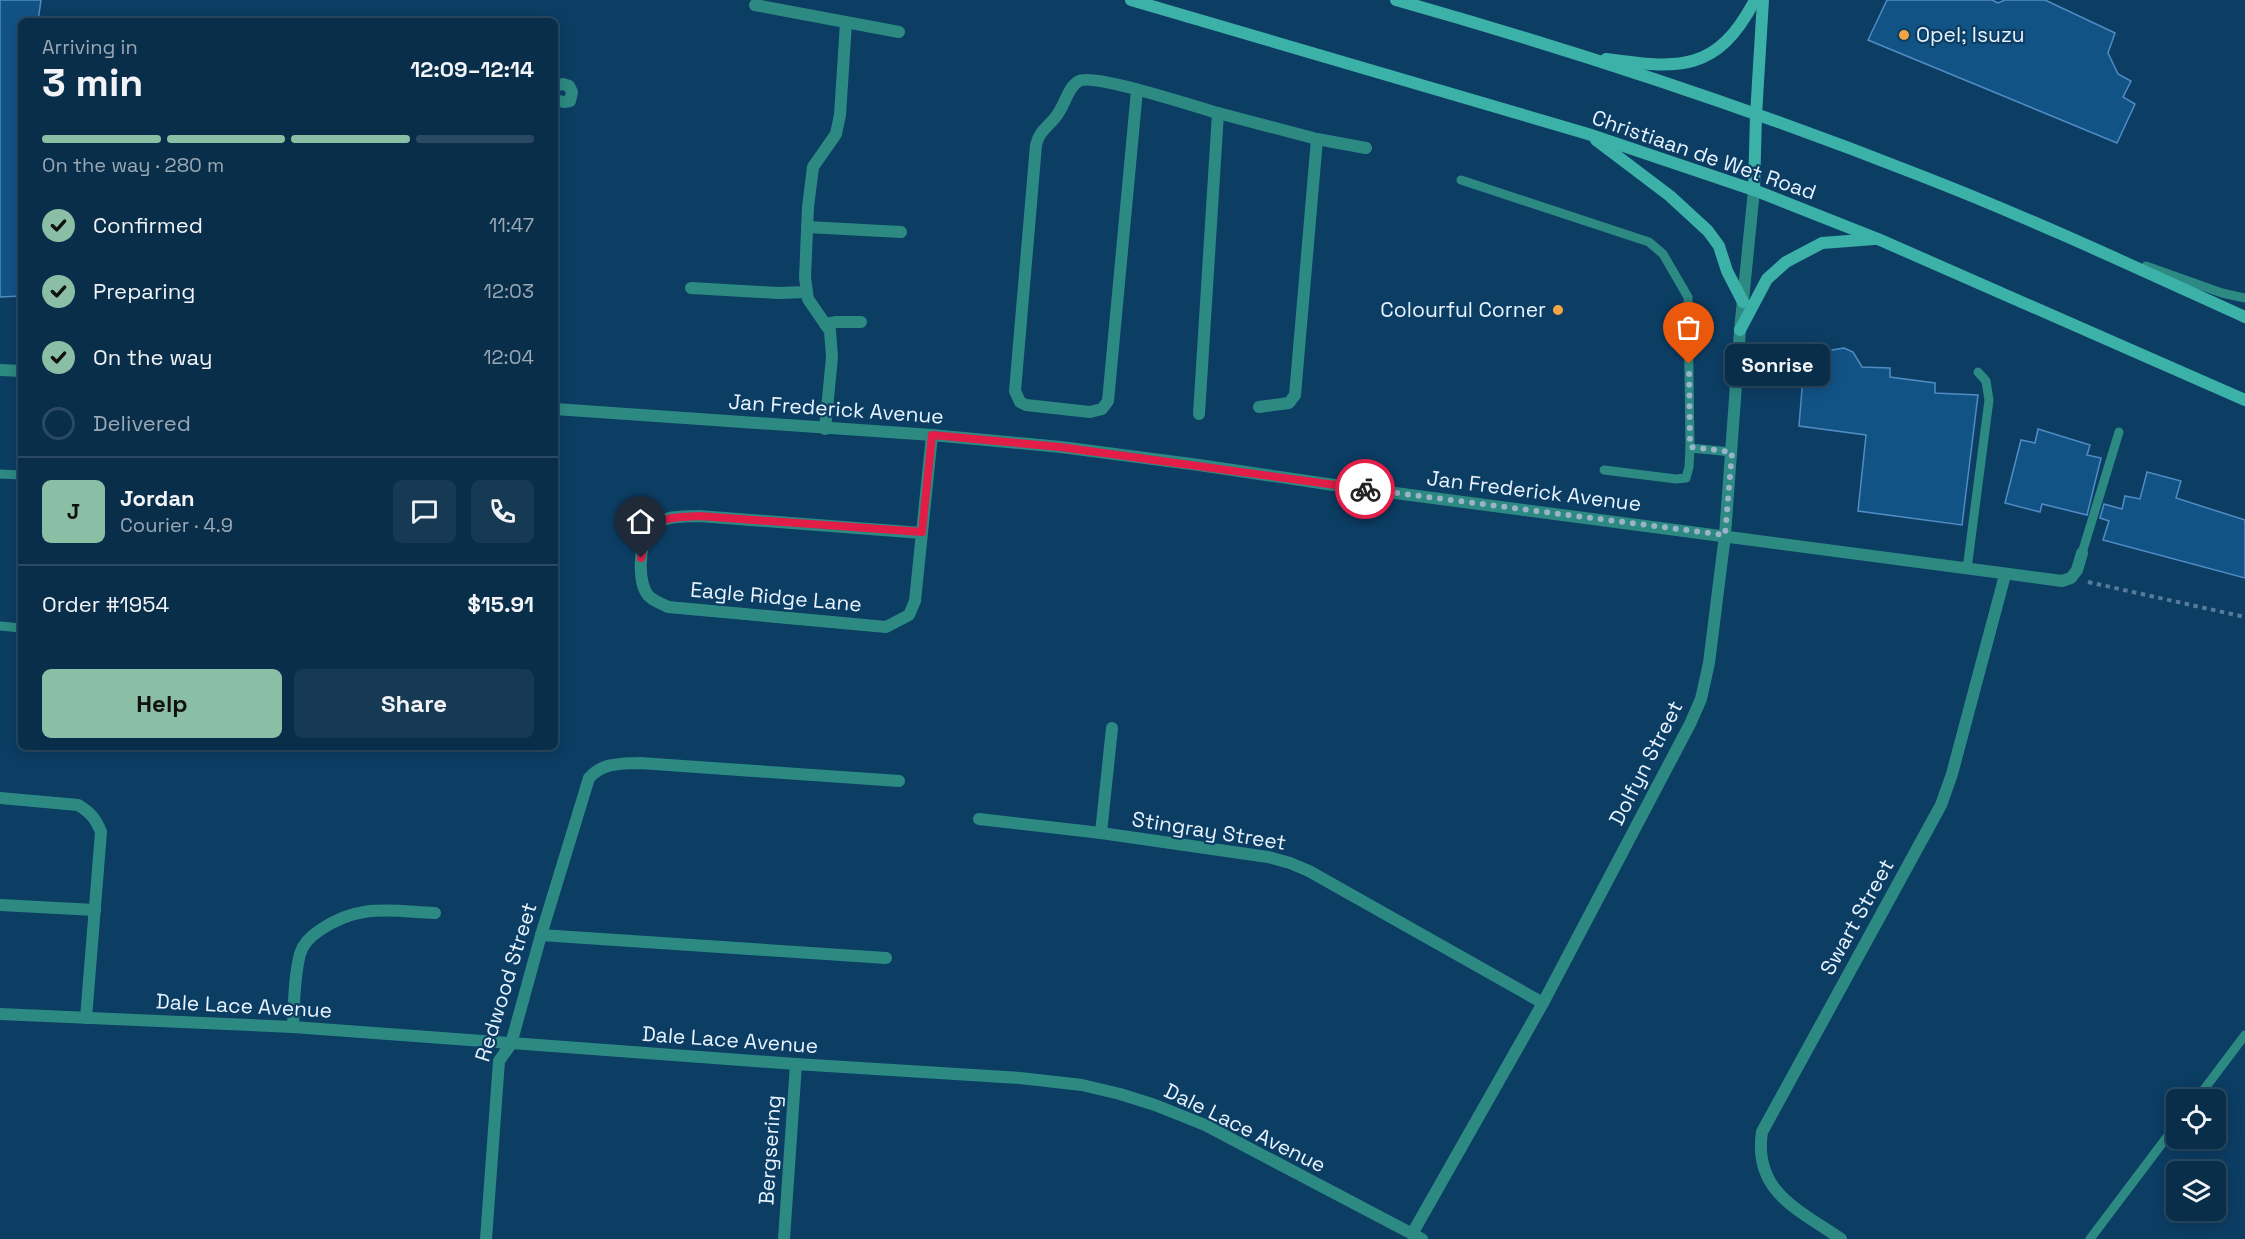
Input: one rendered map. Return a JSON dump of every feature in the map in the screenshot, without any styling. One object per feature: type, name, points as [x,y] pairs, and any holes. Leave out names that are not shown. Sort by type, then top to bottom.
[{"type":"main road","name":"Christiaan de Wet Road","points":[[1131,0],[1588,134],[1754,190],[1878,239],[2245,400]]},
{"type":"main road","points":[[1396,0],[1499,29],[1578,55],[1756,115],[1919,175],[2093,248],[2245,317]]},
{"type":"main road","points":[[1578,55],[1649,65],[1692,62],[1710,55],[1723,44],[1733,34],[1755,0]]},
{"type":"main road","name":"Dolfyn Street","points":[[1754,190],[1763,0]]},
{"type":"main road","points":[[1588,134],[1670,196],[1708,231],[1719,246],[1727,271],[1743,302]]},
{"type":"main road","points":[[1740,330],[1767,279],[1791,258],[1822,243],[1878,239]]},
{"type":"street","points":[[755,5],[899,32]]},
{"type":"street","points":[[825,429],[832,357],[830,331],[808,299],[805,278],[807,227],[813,167],[836,134],[840,115],[846,23]]},
{"type":"street","points":[[1137,90],[1108,401],[1102,409],[1090,412],[1026,405],[1020,402],[1015,391],[1038,138],[1055,118],[1078,81],[1086,79],[1137,90],[1317,139],[1366,148]]},
{"type":"street","points":[[558,85],[569,86],[572,92],[570,101],[558,101]]},
{"type":"street","points":[[1199,414],[1218,113]]},
{"type":"street","points":[[1259,407],[1289,403],[1295,395],[1317,139]]},
{"type":"street","name":"Dolfyn Street","points":[[1417,1236],[1543,1003],[1701,699],[1709,663],[1725,535],[1740,330],[1754,190]]},
{"type":"street","points":[[807,227],[901,232]]},
{"type":"street","points":[[691,288],[778,293],[807,292]]},
{"type":"street","points":[[825,324],[861,322]]},
{"type":"street","points":[[0,370],[18,371]]},
{"type":"street","name":"Jan Frederick Avenue","points":[[558,409],[932,435],[1095,451],[1967,569],[2062,581],[2071,578]]},
{"type":"street","name":"Eagle Ridge Lane","points":[[922,532],[699,516],[670,518],[651,527],[644,541],[641,558],[642,581],[650,598],[668,607],[886,627],[909,615],[915,601],[932,435]]},
{"type":"street","points":[[2071,578],[2077,570],[2082,552]]},
{"type":"street","name":"Swart Street","points":[[1841,1239],[1785,1200],[1771,1186],[1760,1150],[1762,1132],[1941,805],[1952,774],[2006,574]]},
{"type":"street","points":[[1101,833],[1112,728]]},
{"type":"street","name":"Redwood Street","points":[[486,1239],[499,1060],[511,1044],[589,777],[596,770],[606,766],[640,763],[899,781]]},
{"type":"street","points":[[0,798],[78,805],[89,811],[98,822],[101,832],[86,1018]]},
{"type":"street","name":"Stingray Street","points":[[979,819],[1101,833],[1268,857],[1290,863],[1543,1003]]},
{"type":"street","points":[[0,905],[95,910]]},
{"type":"street","points":[[293,1027],[300,954],[310,938],[350,914],[368,910],[435,913]]},
{"type":"street","points":[[541,935],[886,958]]},
{"type":"street","name":"Dale Lace Avenue","points":[[0,1014],[293,1027],[1020,1078],[1082,1085],[1120,1094],[1205,1125],[1417,1236]]},
{"type":"street","name":"Bergsering","points":[[784,1239],[796,1064]]},
{"type":"lane","points":[[1461,180],[1649,242],[1663,254],[1688,297],[1690,447],[1686,478],[1676,479],[1604,470]]},
{"type":"lane","points":[[2093,248],[2222,293],[2245,298]]},
{"type":"lane","points":[[1967,569],[1989,400],[1986,381],[1978,372]]},
{"type":"lane","points":[[2082,552],[2119,432]]},
{"type":"lane","points":[[1690,447],[1732,452]]},
{"type":"lane","points":[[0,474],[18,475]]},
{"type":"lane","points":[[0,626],[18,628]]},
{"type":"lane","points":[[2204,1089],[2245,1035]]},
{"type":"lane","points":[[2090,1239],[2166,1138]]},
{"type":"path","points":[[2071,578],[2245,617]]},
{"type":"building","points":[[0,0],[41,0],[38,18],[18,18],[18,296],[0,297]]},
{"type":"building","points":[[1887,0],[1992,0],[1998,3],[2005,0],[2045,0],[2115,33],[2108,53],[2118,74],[2131,81],[2123,97],[2135,104],[2117,143],[1868,40]]},
{"type":"building","points":[[1844,348],[1853,352],[1862,367],[1890,368],[1890,377],[1935,383],[1935,393],[1978,395],[1962,525],[1858,511],[1866,435],[1799,426],[1803,377],[1814,377],[1814,362],[1822,354]]},
{"type":"building","points":[[2038,429],[2090,445],[2087,455],[2101,458],[2087,515],[2042,504],[2040,512],[2005,503],[2021,440],[2035,443]]},
{"type":"building","points":[[2147,472],[2181,481],[2176,498],[2245,520],[2245,578],[2103,540],[2109,521],[2100,518],[2104,504],[2122,509],[2125,496],[2140,499]]},
{"type":"way so far","points":[[1365,489],[1725,535],[1732,452],[1690,447],[1689,364]]},
{"type":"place","name":"Opel; Isuzu","points":[[1904,35]]},
{"type":"place","name":"Colourful Corner","points":[[1558,310]]},
{"type":"place","name":"Sonrise","points":[[1689,364]]},
{"type":"route","points":[[641,558],[644,541],[651,527],[670,518],[699,516],[922,532],[932,435],[1060,447],[1365,489]]}]
